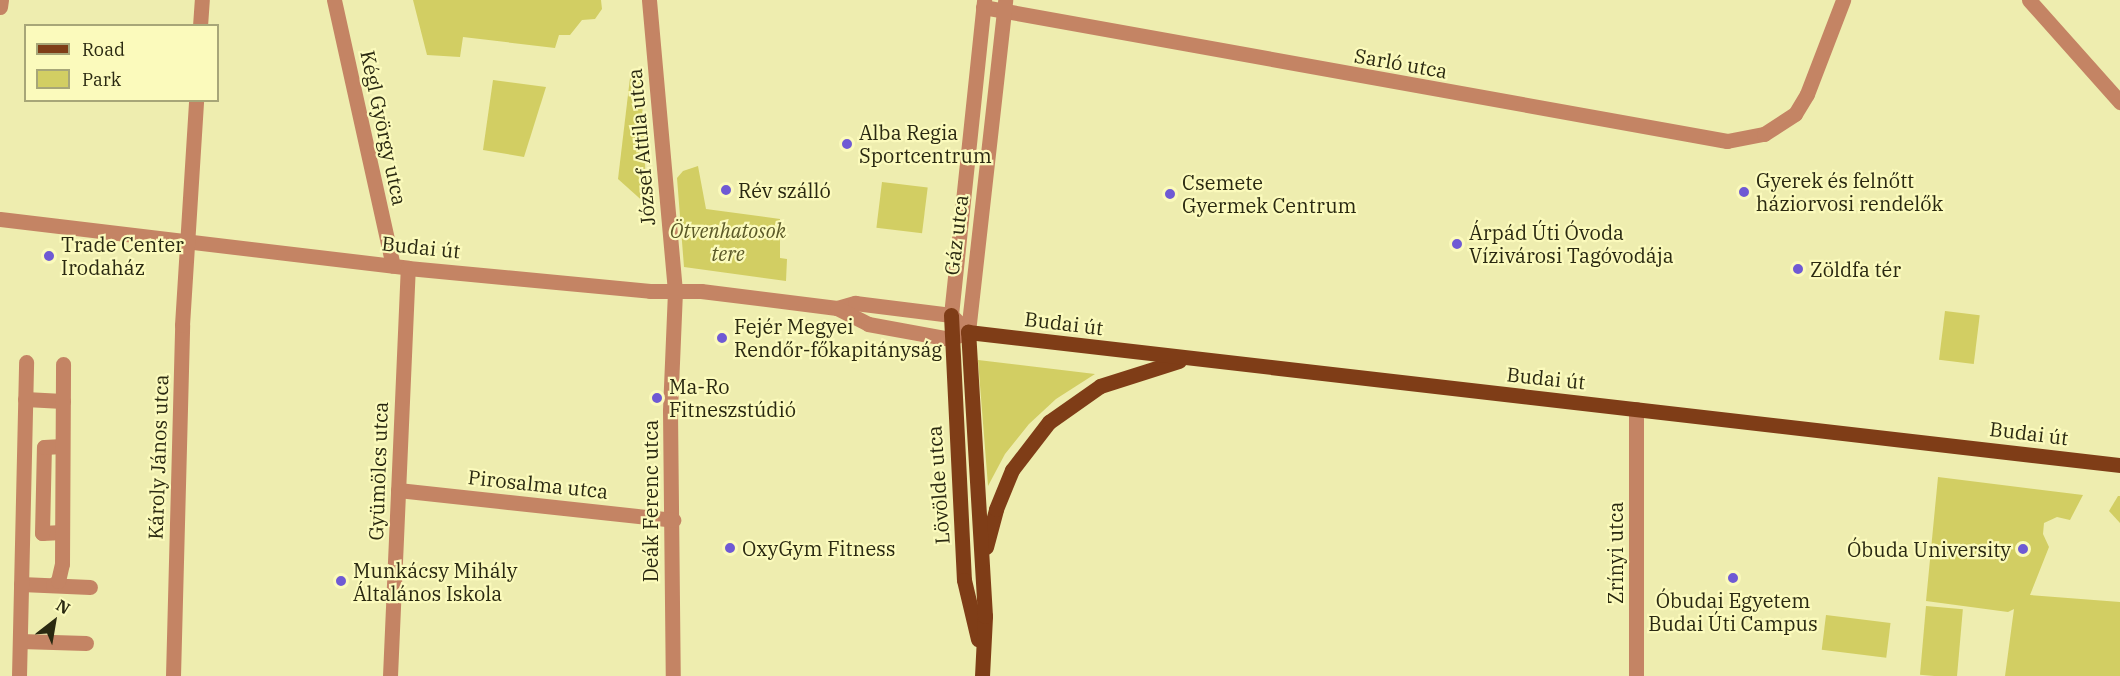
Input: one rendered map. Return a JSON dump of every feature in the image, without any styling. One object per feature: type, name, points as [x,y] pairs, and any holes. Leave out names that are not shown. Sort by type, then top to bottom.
[{"type":"main road","name":"Lövölde utca","points":[[951,315],[950,339],[964,580],[981,651]]},
{"type":"main road","name":"Lövölde utca","points":[[968,332],[979,474],[981,571],[985,616],[981,651],[982,676]]},
{"type":"main road","name":"Budai út","points":[[968,332],[2120,465]]},
{"type":"main road","name":"Lövölde utca","points":[[981,571],[1006,482],[1019,458],[1049,422],[1084,396],[1116,379],[1191,359]]},
{"type":"street","points":[[0,7],[1,0]]},
{"type":"street","points":[[200,24],[202,0]]},
{"type":"street","name":"Kégl György utca","points":[[334,0],[400,267]]},
{"type":"street","name":"József Attila utca","points":[[649,0],[675,291]]},
{"type":"street","name":"Sarló utca","points":[[983,3],[1004,5],[1726,141],[1764,134],[1795,114],[1802,104],[1843,0]]},
{"type":"street","points":[[2029,0],[2120,102]]},
{"type":"street","name":"Gáz utca","points":[[951,315],[983,3]]},
{"type":"street","name":"Gáz utca","points":[[968,332],[1004,5]]},
{"type":"street","name":"Károly János utca","points":[[173,676],[182,325],[196,102]]},
{"type":"street","name":"Budai út","points":[[0,219],[400,267],[837,308],[855,303],[951,315]]},
{"type":"street","name":"Gyümölcs utca","points":[[390,676],[398,490],[400,267]]},
{"type":"street","name":"Deák Ferenc utca","points":[[673,676],[670,411],[675,291]]},
{"type":"street","name":"Budai út","points":[[837,308],[861,322],[950,339],[968,332]]},
{"type":"street","points":[[951,315],[968,332]]},
{"type":"street","points":[[19,676],[26,362]]},
{"type":"street","points":[[53,585],[62,573],[62,532],[42,533],[44,447],[62,446],[63,364]]},
{"type":"street","points":[[25,399],[63,401]]},
{"type":"street","name":"Zrínyi utca","points":[[1636,409],[1636,676]]},
{"type":"street","points":[[1636,430],[1662,412]]},
{"type":"street","name":"Pirosalma utca","points":[[398,490],[673,520]]},
{"type":"street","points":[[21,584],[90,587]]},
{"type":"street","points":[[20,641],[86,643]]},
{"type":"green space","points":[[413,0],[601,0],[602,9],[595,19],[582,20],[570,35],[559,35],[555,48],[463,37],[460,57],[427,55]]},
{"type":"green space","points":[[630,78],[641,79],[647,205],[618,179]]},
{"type":"green space","points":[[493,80],[546,87],[524,157],[483,150]]},
{"type":"green space","name":"Ötvenhatosok tere","points":[[698,166],[706,209],[780,219],[780,258],[787,259],[786,281],[684,267],[677,178],[683,171]]},
{"type":"green space","points":[[882,182],[928,188],[922,233],[876,228]]},
{"type":"green space","points":[[1945,311],[1980,315],[1974,364],[1939,360]]},
{"type":"green space","points":[[978,360],[1095,374],[1056,399],[1029,424],[1005,454],[988,486]]},
{"type":"green space","points":[[1938,477],[2083,495],[2070,520],[2057,517],[2044,523],[2043,534],[2049,547],[2030,595],[2120,602],[2120,676],[2005,676],[2014,609],[2008,612],[1926,601]]},
{"type":"green space","points":[[2120,496],[2120,523],[2109,511]]},
{"type":"green space","points":[[1926,606],[1963,609],[1957,676],[1920,675]]},
{"type":"green space","points":[[1826,615],[1891,623],[1886,658],[1822,650]]},
{"type":"place","name":"Alba Regia Sportcentrum","points":[[847,144]]},
{"type":"place","name":"Rév szálló","points":[[726,190]]},
{"type":"place","name":"Gyerek és felnőtt háziorvosi rendelők","points":[[1744,192]]},
{"type":"place","name":"Csemete Gyermek Centrum","points":[[1170,194]]},
{"type":"place","name":"Árpád Úti Óvoda Vízivárosi Tagóvodája","points":[[1457,244]]},
{"type":"place","name":"Trade Center Irodaház","points":[[49,256]]},
{"type":"place","name":"Zöldfa tér","points":[[1798,269]]},
{"type":"place","name":"Fejér Megyei Rendőr-főkapitányság","points":[[722,338]]},
{"type":"place","name":"Ma-Ro Fitneszstúdió","points":[[657,398]]},
{"type":"place","name":"OxyGym Fitness","points":[[730,548]]},
{"type":"place","name":"Óbuda University","points":[[2023,549]]},
{"type":"place","name":"Óbudai Egyetem Budai Úti Campus","points":[[1733,578]]},
{"type":"place","name":"Munkácsy Mihály Általános Iskola","points":[[341,581]]}]
